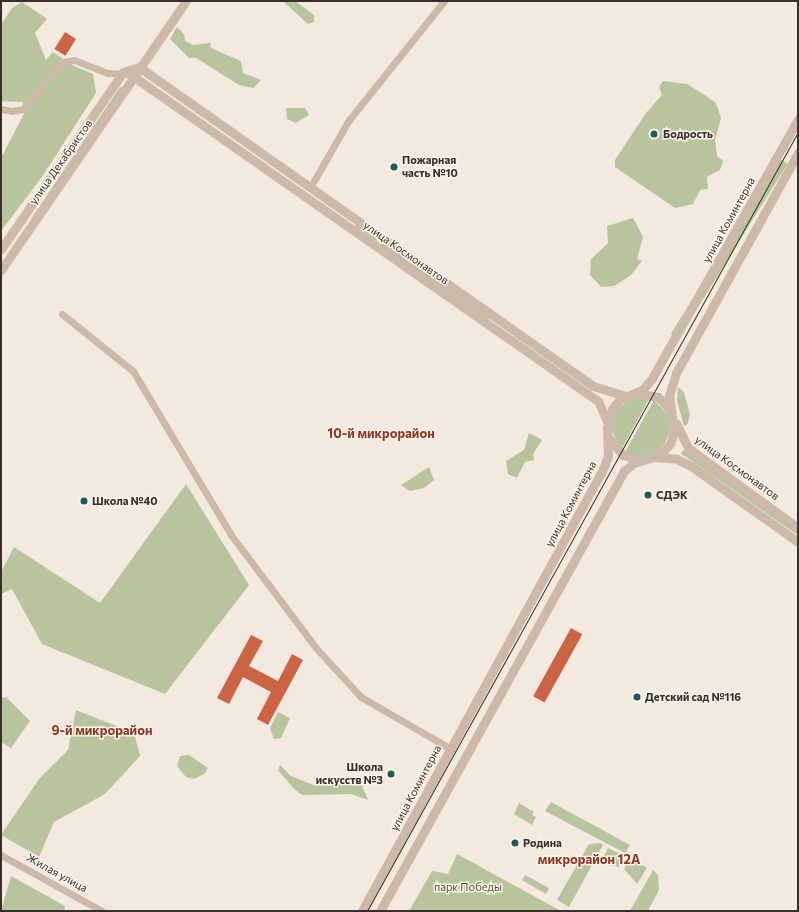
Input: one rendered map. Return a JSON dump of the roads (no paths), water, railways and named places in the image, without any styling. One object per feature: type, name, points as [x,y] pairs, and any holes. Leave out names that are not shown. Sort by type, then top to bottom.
[{"type":"street","name":"улица Декабристов","points":[[1,270],[134,77],[139,67],[186,1]]},
{"type":"street","points":[[311,186],[349,120],[444,1]]},
{"type":"street","points":[[1,109],[12,111],[23,109],[62,62],[74,60],[108,72],[123,72],[139,67]]},
{"type":"street","name":"улица Космонавтов","points":[[139,67],[186,97],[501,319],[593,386],[626,396]]},
{"type":"street","name":"улица Декабристов","points":[[1,249],[123,72]]},
{"type":"street","points":[[123,72],[134,77]]},
{"type":"street","name":"улица Космонавтов","points":[[134,77],[598,401],[606,414],[607,428],[615,448],[626,457],[641,460]]},
{"type":"street","points":[[179,108],[186,97]]},
{"type":"street","name":"улица Коминтерна","points":[[638,393],[649,384],[798,119]]},
{"type":"street","points":[[654,457],[670,444],[674,431],[674,418],[669,396],[676,373],[798,153]]},
{"type":"street","points":[[22,218],[32,226]]},
{"type":"street","points":[[62,314],[133,371],[231,535],[316,648],[361,697],[451,749]]},
{"type":"street","points":[[494,329],[501,319]]},
{"type":"street","points":[[626,396],[638,393]]},
{"type":"street","name":"улица Космонавтов","points":[[638,393],[660,399],[674,418],[688,448],[798,528]]},
{"type":"street","name":"улица Коминтерна","points":[[362,911],[603,469],[608,452],[607,428],[612,409],[626,396]]},
{"type":"street","points":[[380,911],[620,478],[627,468],[641,460],[654,457],[677,459],[691,466],[798,542]]},
{"type":"street","name":"Жилая улица","points":[[1,854],[102,911]]},
{"type":"tram line","points":[[367,911],[798,132]]},
{"type":"place","name":"Бодрость","points":[[654,134]]},
{"type":"place","name":"Пожарная часть №10","points":[[394,167]]},
{"type":"place","name":"СДЭК","points":[[648,495]]},
{"type":"place","name":"Школа №40","points":[[84,501]]},
{"type":"place","name":"Детский сад №116","points":[[637,697]]},
{"type":"place","name":"Школа искусств №3","points":[[391,774]]},
{"type":"place","name":"Родина","points":[[515,843]]},
{"type":"district","name":"10-й микрорайон","points":[[381,433]]},
{"type":"district","name":"9-й микрорайон","points":[[102,730]]},
{"type":"district","name":"микрорайон 12А","points":[[589,859]]},
{"type":"park label","name":"парк Победы","points":[[468,887]]}]
